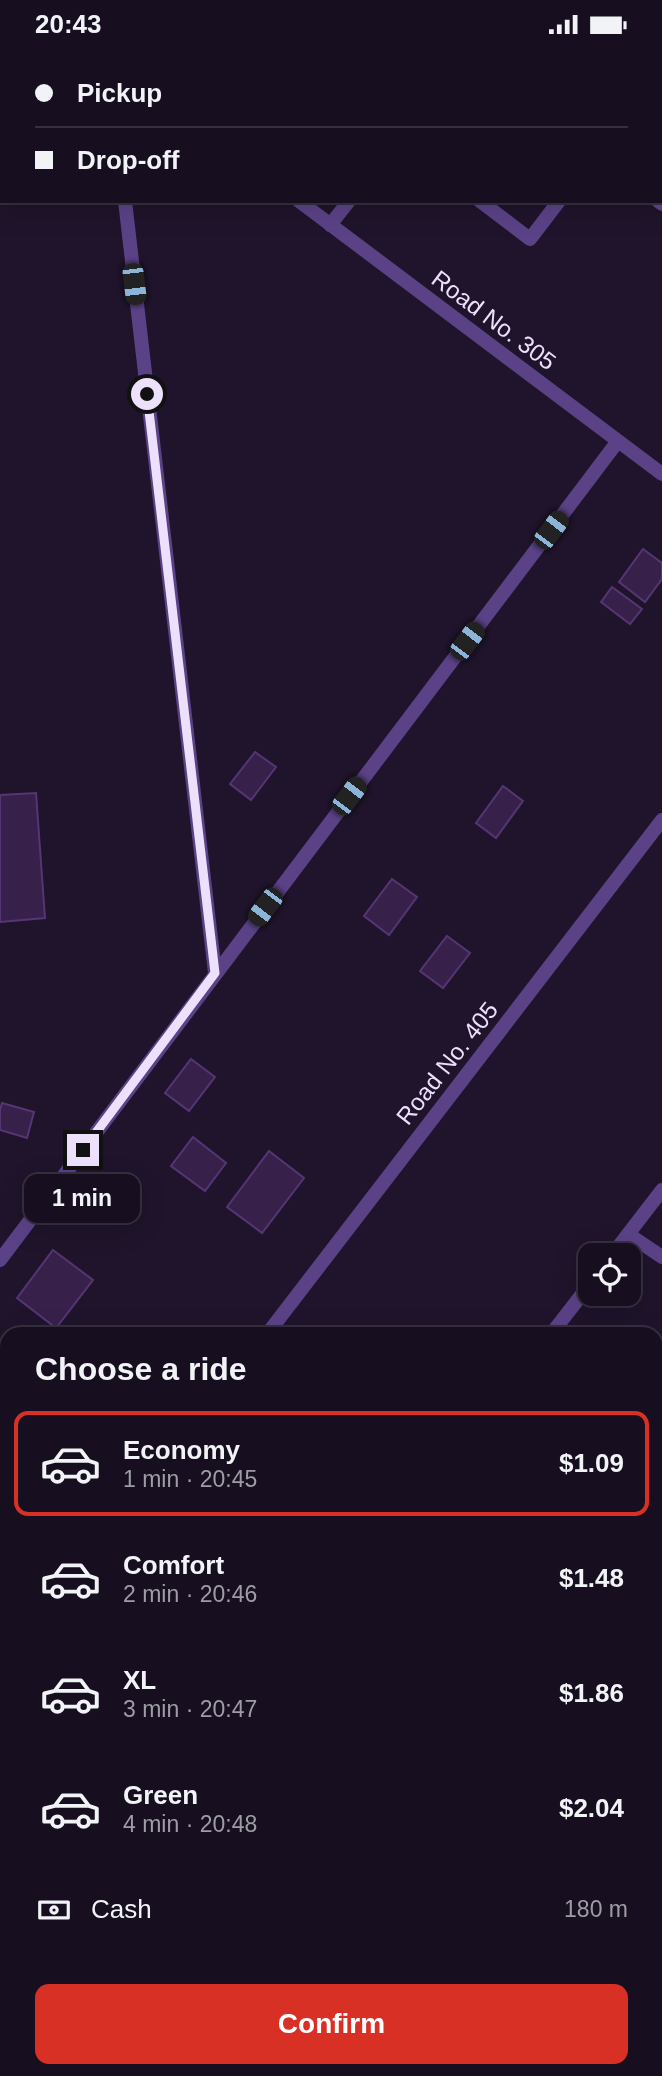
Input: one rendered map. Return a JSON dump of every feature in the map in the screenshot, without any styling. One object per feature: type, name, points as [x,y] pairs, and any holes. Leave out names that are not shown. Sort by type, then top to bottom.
[{"type":"street","points":[[125,203],[215,973]]},
{"type":"street","name":"Road No. 305","points":[[302,203],[662,474]]},
{"type":"street","points":[[330,225],[347,203]]},
{"type":"street","points":[[483,203],[530,239],[557,203]]},
{"type":"street","points":[[0,1260],[618,441]]},
{"type":"street","name":"Road No. 405","points":[[273,1327],[662,820]]},
{"type":"street","points":[[621,1243],[662,1190]]},
{"type":"street","points":[[628,1234],[662,1257]]},
{"type":"street","points":[[557,1327],[578,1299]]},
{"type":"building","points":[[643,549],[662,563],[662,579],[645,602],[619,582]]},
{"type":"building","points":[[612,587],[642,609],[630,624],[601,602]]},
{"type":"building","points":[[255,752],[276,767],[251,800],[230,784]]},
{"type":"building","points":[[503,786],[523,801],[496,838],[476,823]]},
{"type":"building","points":[[36,793],[45,918],[0,922],[0,795]]},
{"type":"building","points":[[392,879],[417,897],[389,935],[364,916]]},
{"type":"building","points":[[447,936],[470,953],[443,988],[420,971]]},
{"type":"building","points":[[191,1059],[215,1077],[189,1111],[165,1093]]},
{"type":"building","points":[[2,1103],[34,1112],[27,1138],[0,1130]]},
{"type":"building","points":[[193,1137],[226,1163],[205,1191],[171,1166]]},
{"type":"building","points":[[269,1151],[304,1178],[262,1233],[227,1207]]},
{"type":"building","points":[[53,1250],[93,1280],[57,1327],[17,1298]]},
{"type":"route","points":[[83,1150],[215,973],[147,394]]}]
